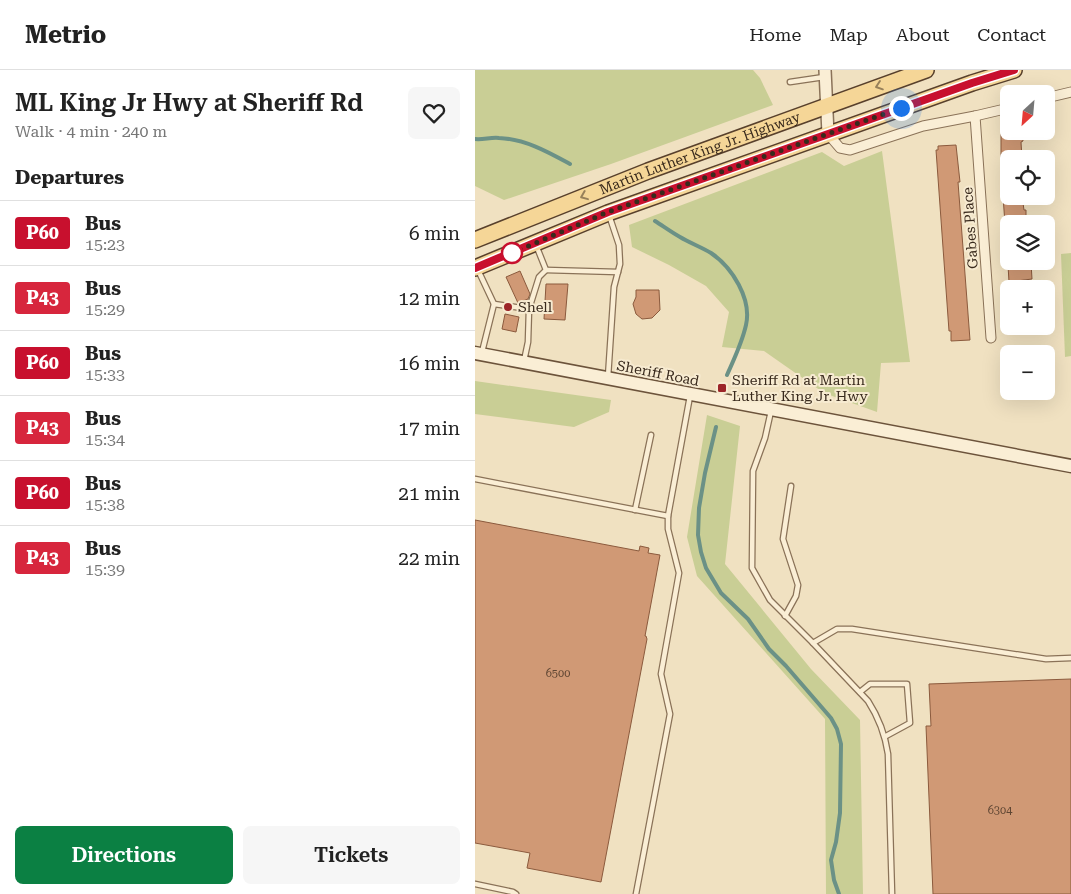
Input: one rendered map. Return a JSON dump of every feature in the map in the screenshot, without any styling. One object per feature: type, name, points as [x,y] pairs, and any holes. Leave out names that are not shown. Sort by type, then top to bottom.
[{"type":"main road","name":"Martin Luther King Jr. Highway","points":[[475,240],[647,171],[925,70]]},
{"type":"main road","name":"Martin Luther King Jr. Highway","points":[[476,268],[608,212],[972,83],[1014,70]]},
{"type":"main road","name":"Sheriff Road","points":[[478,353],[1071,466]]},
{"type":"street","points":[[825,74],[828,134],[840,148],[850,150],[923,126],[1000,110]]},
{"type":"street","points":[[1055,96],[1071,92]]},
{"type":"street","name":"Gabes Place","points":[[975,116],[991,338]]},
{"type":"lane","points":[[790,82],[825,74]]},
{"type":"lane","points":[[608,212],[619,245],[620,264],[615,287],[608,378]]},
{"type":"lane","points":[[535,243],[546,270]]},
{"type":"lane","points":[[476,268],[494,304],[478,353]]},
{"type":"lane","points":[[524,362],[529,342],[529,309],[539,277],[546,270],[618,272]]},
{"type":"lane","points":[[494,304],[529,309]]},
{"type":"lane","points":[[636,894],[670,714],[661,674],[679,573],[668,529],[668,516],[691,394]]},
{"type":"lane","points":[[772,410],[765,438],[753,471],[752,568],[769,600],[860,692],[875,712],[885,736],[888,754],[893,894]]},
{"type":"lane","points":[[635,510],[651,435]]},
{"type":"lane","points":[[475,480],[668,516]]},
{"type":"lane","points":[[785,616],[798,590],[783,538],[791,486]]},
{"type":"lane","points":[[813,643],[837,629],[852,629],[1046,659],[1071,658]]},
{"type":"lane","points":[[860,692],[870,684],[907,684],[910,723],[885,736]]},
{"type":"lane","points":[[475,884],[515,894]]},
{"type":"green space","points":[[475,70],[753,70],[760,78],[773,105],[611,164],[504,200],[475,186]]},
{"type":"green space","points":[[882,151],[910,362],[881,363],[877,412],[824,393],[764,351],[722,347],[729,312],[706,286],[632,247],[629,225],[822,152],[844,166]]},
{"type":"green space","points":[[1071,253],[1071,356],[1065,357],[1061,254]]},
{"type":"green space","points":[[475,381],[611,400],[609,412],[574,427],[475,414]]},
{"type":"green space","points":[[707,415],[740,426],[725,564],[811,669],[860,720],[863,894],[826,894],[825,719],[697,576],[687,537]]},
{"type":"building","points":[[1001,140],[1023,140],[1021,142],[1021,150],[1001,150]]},
{"type":"building","points":[[956,145],[970,340],[951,341],[936,150],[938,150],[938,146]]},
{"type":"building","points":[[1004,205],[1023,205],[1024,210],[1026,210],[1026,215],[1004,215]]},
{"type":"building","points":[[1008,270],[1031,270],[1032,279],[1009,280]]},
{"type":"building","points":[[520,271],[530,294],[528,299],[518,303],[506,277]]},
{"type":"building","points":[[546,284],[568,284],[565,320],[544,319]]},
{"type":"building","points":[[636,290],[659,290],[660,310],[652,318],[642,319],[636,314],[633,304]]},
{"type":"building","points":[[505,314],[519,317],[516,332],[502,329]]},
{"type":"building","points":[[475,520],[639,551],[640,546],[649,548],[648,553],[660,555],[645,636],[647,639],[601,882],[527,868],[530,853],[475,843]]},
{"type":"building","points":[[1071,679],[1071,894],[933,894],[926,726],[931,726],[929,684]]},
{"type":"waterway","points":[[475,139],[496,138],[518,141],[545,151],[570,164]]},
{"type":"waterway","points":[[655,221],[711,253],[726,266],[739,284],[746,305],[746,325],[727,375]]},
{"type":"waterway","points":[[716,427],[699,508],[698,535],[701,552],[706,568],[721,593],[748,619],[769,649],[831,718],[837,729],[841,744],[840,813],[836,842],[831,860],[834,880],[839,894]]},
{"type":"bus line","name":"P60","points":[[475,268],[620,208],[793,145],[1014,70]]},
{"type":"place","name":"Shell","points":[[508,307]]},
{"type":"place","name":"Sheriff Rd at Martin Luther King Jr. Hwy","points":[[722,388]]},
{"type":"route","points":[[512,253],[608,212],[901,108]]}]
